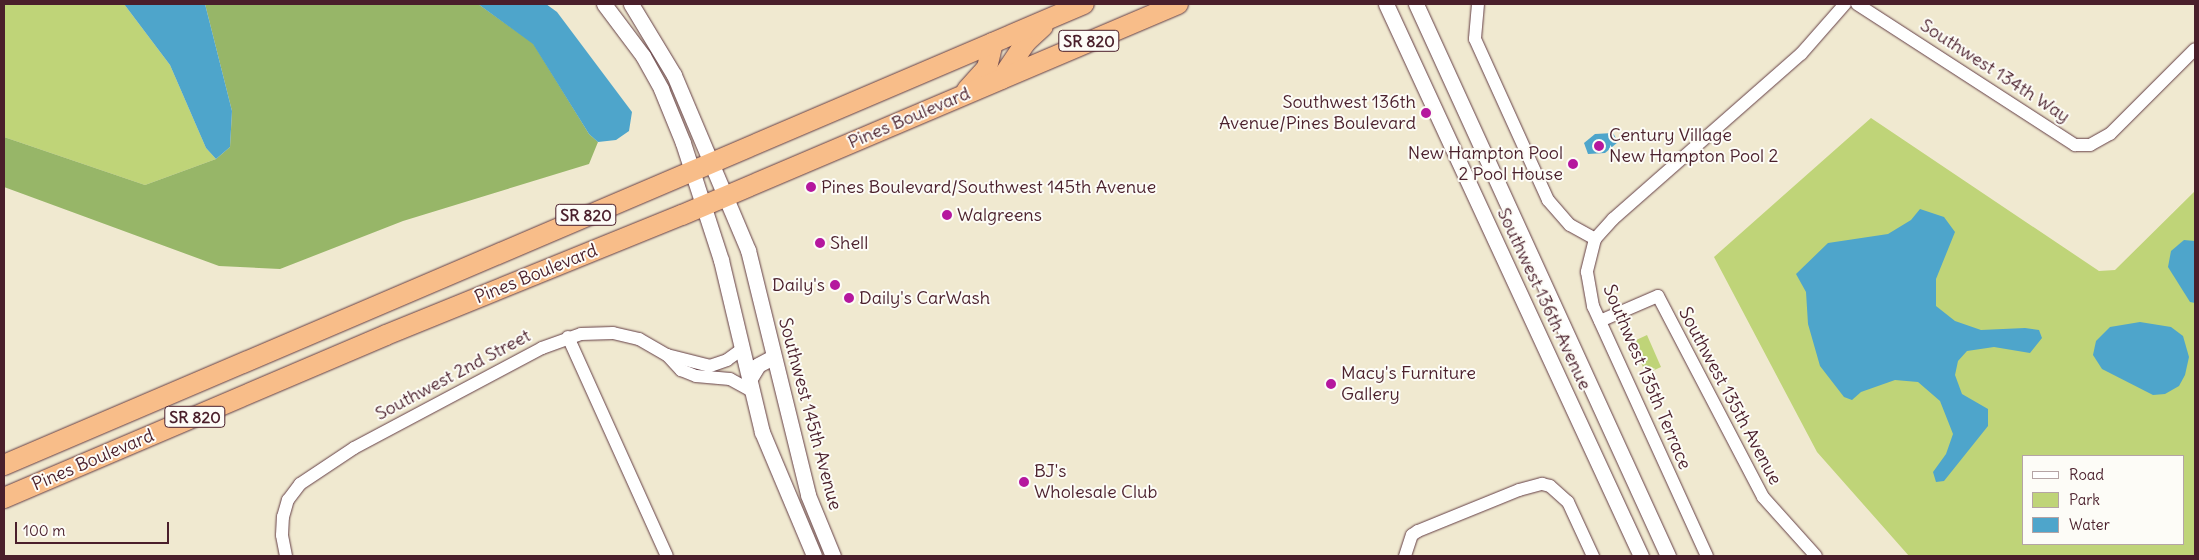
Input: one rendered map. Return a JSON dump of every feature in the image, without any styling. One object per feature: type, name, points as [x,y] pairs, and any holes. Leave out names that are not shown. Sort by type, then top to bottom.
[{"type":"highway","name":"Pines Boulevard","points":[[4,465],[1084,4]]},
{"type":"highway","name":"Pines Boulevard","points":[[4,498],[386,335],[703,206],[1178,4]]},
{"type":"highway","points":[[1001,79],[1026,42],[1052,18]]},
{"type":"highway","points":[[963,95],[987,68],[993,43]]},
{"type":"street","points":[[604,4],[628,33],[661,89],[692,170],[721,260],[762,432],[814,556]]},
{"type":"street","name":"Southwest 145th Avenue","points":[[631,4],[674,75],[726,195],[760,288],[773,357],[808,495],[833,556]]},
{"type":"street","name":"Southwest 136th Avenue","points":[[1386,4],[1640,556]]},
{"type":"street","name":"Southwest 136th Avenue","points":[[1416,4],[1668,556]]},
{"type":"street","points":[[1478,4],[1475,39],[1545,194],[1563,218],[1594,239],[1613,219],[1801,54],[1845,4]]},
{"type":"street","name":"Southwest 134th Way","points":[[1857,4],[2075,145],[2090,145],[2110,134],[2195,50]]},
{"type":"street","name":"Southwest 135th Terrace","points":[[1594,239],[1589,256],[1587,283],[1600,321],[1707,556]]},
{"type":"street","name":"Southwest 135th Avenue","points":[[1600,321],[1658,296],[1763,497],[1816,556]]},
{"type":"street","name":"Southwest 2nd Street","points":[[286,556],[282,534],[283,517],[288,500],[300,484],[320,468],[445,397],[568,337],[598,333],[629,336],[667,355],[710,366],[727,360],[742,348]]},
{"type":"street","points":[[568,337],[667,556]]},
{"type":"street","name":"Southwest 2nd Street","points":[[667,355],[681,370],[696,376],[730,379],[751,386]]},
{"type":"street","points":[[751,386],[758,365],[773,357]]},
{"type":"street","points":[[1405,556],[1412,535],[1418,531],[1530,485],[1550,486],[1568,502],[1593,556]]},
{"type":"green space","points":[[4,4],[124,4],[170,65],[206,148],[216,159],[145,185],[4,137]]},
{"type":"green space","points":[[205,4],[478,4],[533,43],[589,134],[598,142],[589,164],[403,221],[280,269],[219,266],[4,187],[4,137],[145,185],[216,159],[230,147],[232,111]]},
{"type":"green space","points":[[1871,118],[2099,271],[2115,270],[2195,191],[2195,556],[1909,556],[1817,452],[1714,257]]},
{"type":"green space","points":[[1647,335],[1661,367],[1646,374],[1632,342]]},
{"type":"water","points":[[124,4],[205,4],[232,111],[230,147],[216,159],[206,148],[170,65]]},
{"type":"water","points":[[478,4],[546,4],[557,12],[632,112],[629,131],[616,140],[598,142],[589,134],[533,44]]},
{"type":"water","name":"Century Village New Hampton Pool 2","points":[[1613,133],[1618,142],[1605,153],[1588,154],[1584,143],[1595,134]]},
{"type":"water","points":[[1920,209],[1944,217],[1955,232],[1936,279],[1936,306],[1955,321],[1981,330],[2025,328],[2039,330],[2042,338],[2030,353],[1994,347],[1967,351],[1958,361],[1955,375],[1962,394],[1988,409],[1988,426],[1944,481],[1936,482],[1933,472],[1946,454],[1953,434],[1940,401],[1918,382],[1895,380],[1861,392],[1852,400],[1844,397],[1820,366],[1808,324],[1806,292],[1796,274],[1828,243],[1888,234],[1911,220]]},
{"type":"water","points":[[2184,240],[2195,241],[2195,303],[2190,302],[2168,267],[2171,251]]},
{"type":"water","points":[[2140,322],[2171,327],[2183,336],[2189,357],[2185,375],[2179,386],[2165,394],[2153,395],[2102,369],[2093,355],[2096,341],[2110,327]]},
{"type":"place","name":"Southwest 136th Avenue/Pines Boulevard","points":[[1426,113]]},
{"type":"place","name":"Century Village New Hampton Pool 2","points":[[1599,146]]},
{"type":"place","name":"New Hampton Pool 2 Pool House","points":[[1573,164]]},
{"type":"place","name":"Pines Boulevard/Southwest 145th Avenue","points":[[811,187]]},
{"type":"place","name":"Walgreens","points":[[947,215]]},
{"type":"place","name":"Shell","points":[[820,243]]},
{"type":"place","name":"Daily's","points":[[835,285]]},
{"type":"place","name":"Daily's CarWash","points":[[849,298]]},
{"type":"place","name":"Macy's Furniture Gallery","points":[[1331,384]]},
{"type":"place","name":"BJ's Wholesale Club","points":[[1024,482]]}]
